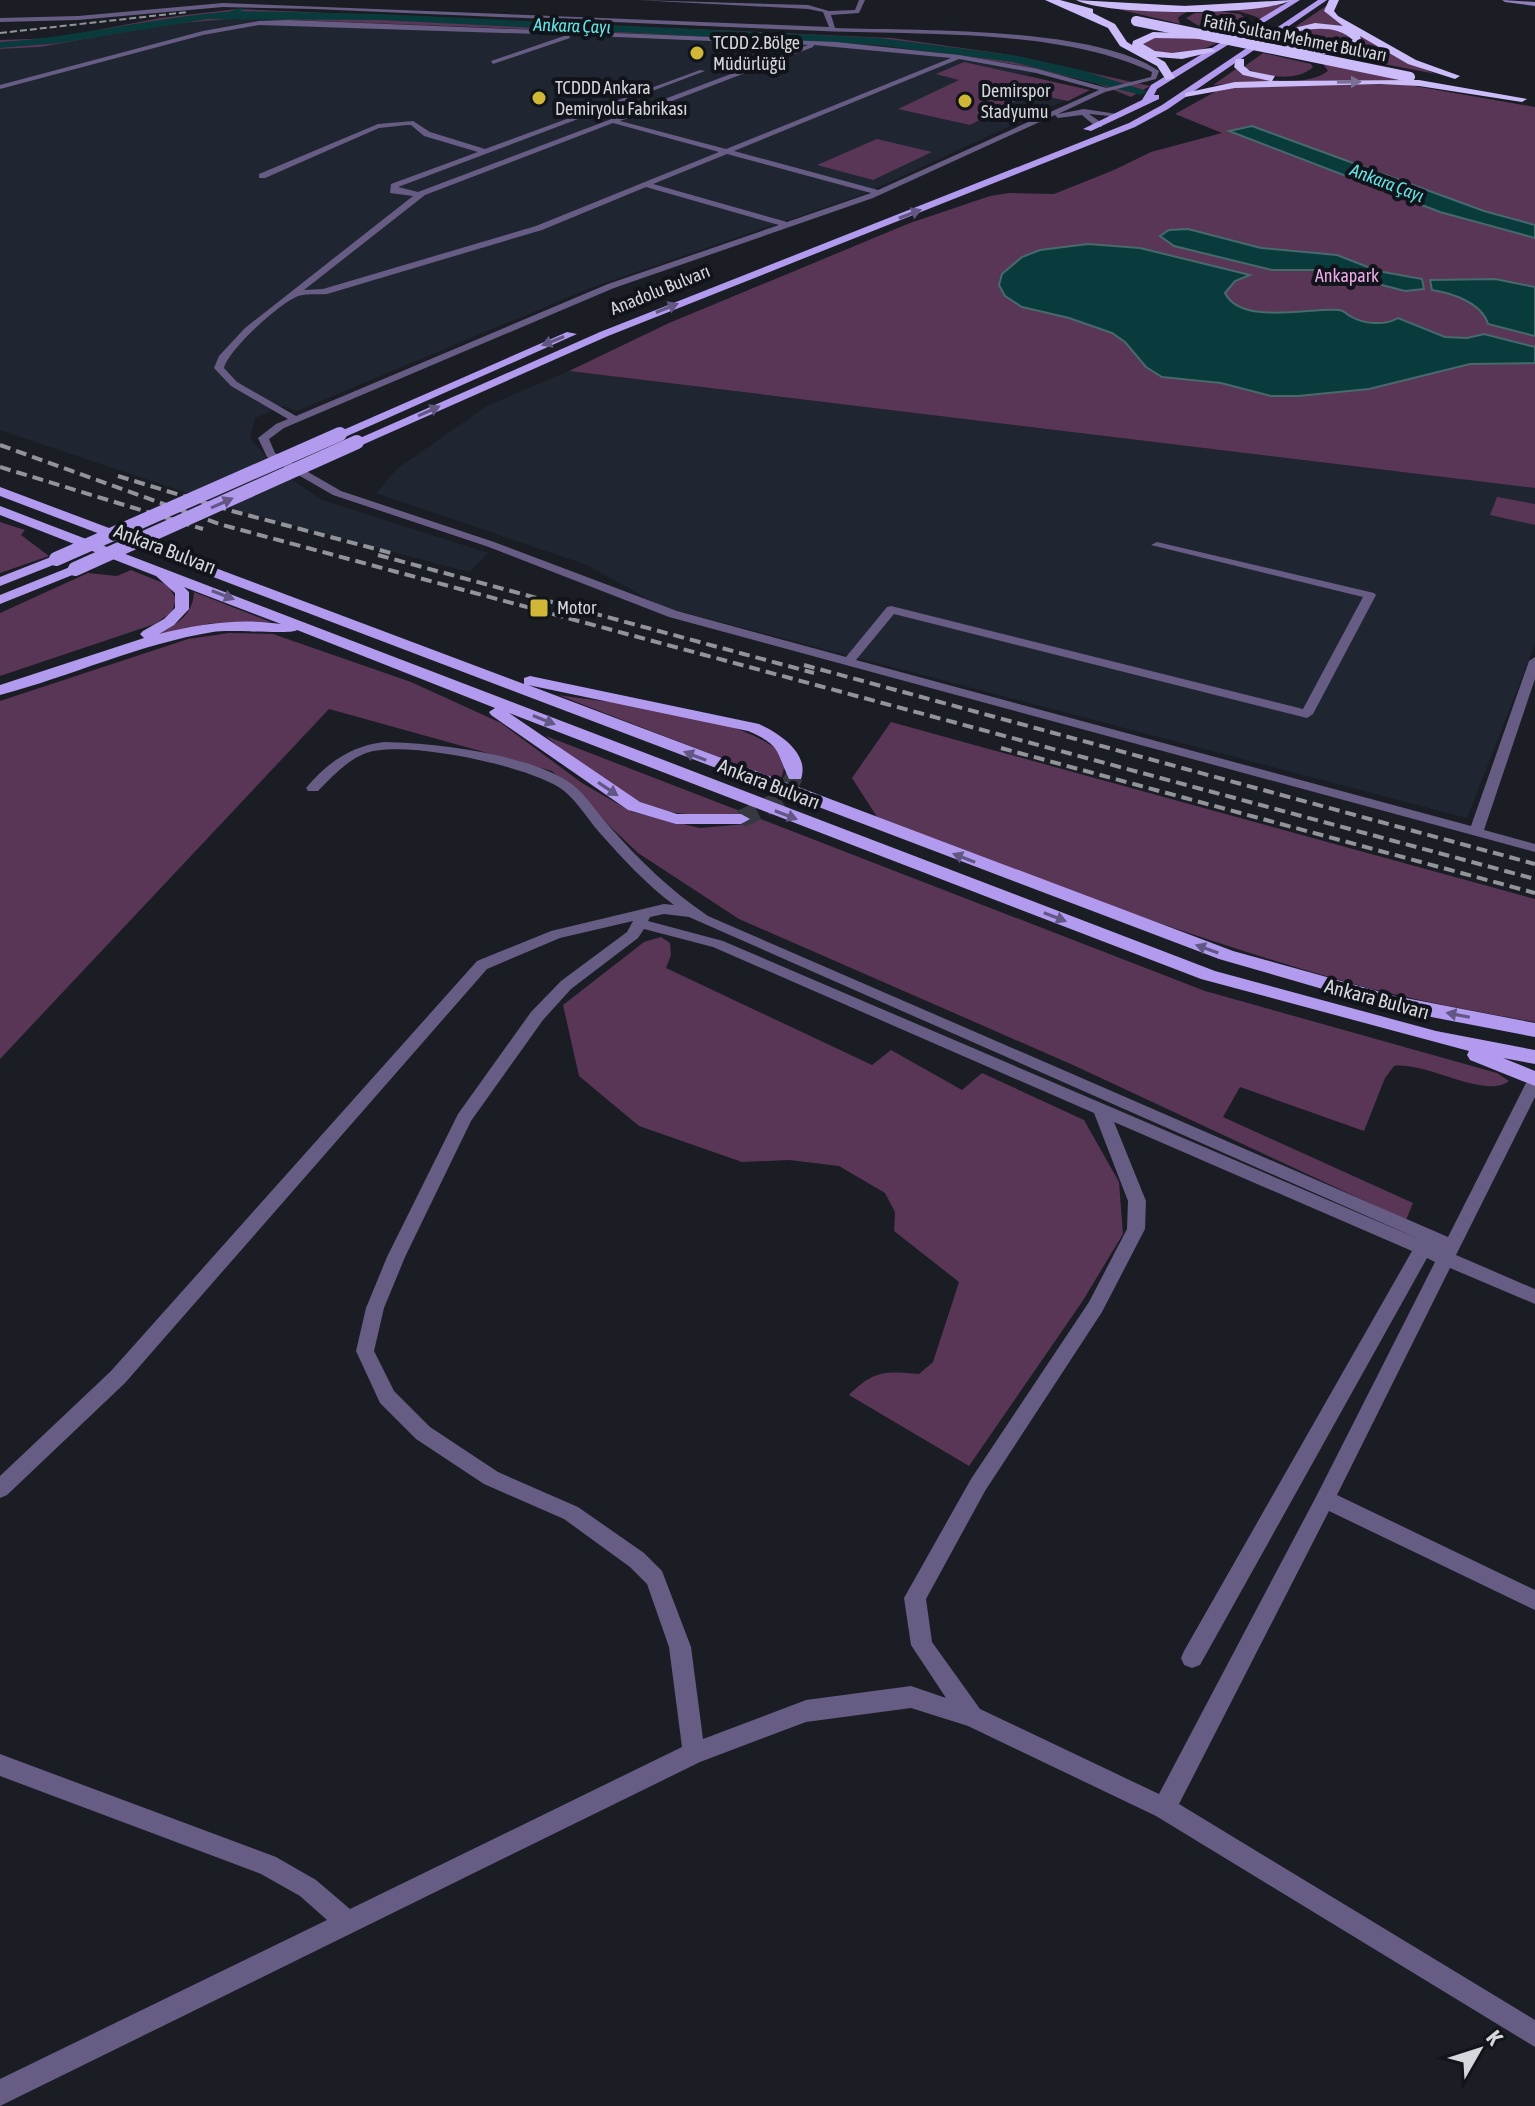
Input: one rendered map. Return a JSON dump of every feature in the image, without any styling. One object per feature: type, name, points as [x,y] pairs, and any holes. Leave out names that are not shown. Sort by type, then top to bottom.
[{"type":"highway","name":"Fatih Sultan Mehmet Bulvarı","points":[[1050,0],[1071,2],[1204,37],[1535,98]]},
{"type":"highway","points":[[1081,0],[1150,8],[1257,6],[1287,0]]},
{"type":"highway","points":[[1333,0],[1331,15],[1415,64],[1535,98]]},
{"type":"highway","points":[[1071,2],[1112,26],[1123,44],[1161,64],[1170,78]]},
{"type":"highway","points":[[1229,36],[1192,26],[1180,18],[1191,11],[1222,10],[1249,14],[1254,17],[1255,24]]},
{"type":"highway","name":"Fatih Sultan Mehmet Bulvarı","points":[[1140,19],[1522,99],[1535,98]]},
{"type":"highway","points":[[1286,48],[1336,49],[1353,46],[1359,41],[1353,34],[1330,27],[1287,31]]},
{"type":"highway","points":[[1204,37],[1153,35],[1136,43],[1144,51],[1163,56],[1189,56],[1211,51]]},
{"type":"highway","points":[[1240,61],[1239,67],[1247,73],[1272,78],[1307,76],[1321,69],[1303,56]]},
{"type":"highway","points":[[1185,94],[1235,85],[1398,81],[1522,99]]},
{"type":"main road","points":[[1145,103],[1154,87],[1296,0]]},
{"type":"main road","name":"Anadolu Bulvarı","points":[[660,298],[1099,125],[1168,90],[1305,0]]},
{"type":"main road","points":[[1185,94],[1323,0]]},
{"type":"main road","points":[[1185,94],[1333,0]]},
{"type":"main road","name":"Anadolu Bulvarı","points":[[0,603],[604,334],[1098,140],[1185,94]]},
{"type":"main road","name":"Anadolu Bulvarı","points":[[0,581],[633,309]]},
{"type":"main road","name":"Ankara Bulvarı","points":[[0,491],[1226,955],[1395,1003],[1535,1030]]},
{"type":"main road","name":"Ankara Bulvarı","points":[[0,510],[1208,975],[1436,1038],[1535,1057]]},
{"type":"main road","points":[[0,518],[43,525]]},
{"type":"main road","points":[[0,683],[148,634],[169,622],[182,609],[184,599],[177,587],[150,567]]},
{"type":"main road","points":[[334,617],[391,631],[544,685],[753,727],[775,738],[788,751],[795,775]]},
{"type":"main road","points":[[0,690],[177,634],[225,626],[282,628],[386,666],[424,673],[520,725],[634,806],[676,819],[741,819]]},
{"type":"main road","points":[[1436,1038],[1535,1080]]},
{"type":"street","points":[[0,20],[78,18],[283,0]]},
{"type":"street","points":[[640,0],[779,6],[829,19]]},
{"type":"street","points":[[771,0],[779,6]]},
{"type":"street","points":[[829,19],[831,0]]},
{"type":"street","points":[[223,5],[829,19],[857,12],[862,0]]},
{"type":"street","points":[[1505,0],[1535,4]]},
{"type":"street","points":[[388,5],[829,19],[1104,50],[1156,71],[1154,78],[1107,90],[1063,108],[878,192],[611,286],[295,419],[263,438],[264,447],[271,455],[304,477],[337,493],[490,544],[673,614],[1535,848]]},
{"type":"street","points":[[0,87],[203,33],[259,23],[369,24],[816,44],[958,57],[1107,90]]},
{"type":"street","points":[[493,62],[576,34]]},
{"type":"street","points":[[295,419],[234,384],[219,368],[222,358],[248,330],[420,195],[816,44]]},
{"type":"street","points":[[297,293],[324,292],[539,228],[958,57]]},
{"type":"street","points":[[420,195],[393,191],[394,186],[702,71]]},
{"type":"street","points":[[1084,113],[1088,98]]},
{"type":"street","points":[[1063,108],[1084,113],[1120,115]]},
{"type":"street","points":[[1037,119],[1084,113],[1099,125]]},
{"type":"street","points":[[612,121],[878,192]]},
{"type":"street","points":[[262,176],[378,126],[413,123],[427,134],[485,152]]},
{"type":"street","points":[[646,185],[788,225]]},
{"type":"street","points":[[848,662],[891,610],[1307,714],[1370,595],[1157,545]]},
{"type":"street","points":[[1476,832],[1535,661]]},
{"type":"street","points":[[313,788],[349,755],[368,747],[394,746],[484,757],[546,773],[569,788],[652,882],[692,912],[1447,1252],[1535,1297]]},
{"type":"street","points":[[0,1489],[118,1377],[482,965],[556,934],[641,918],[664,909],[692,912]]},
{"type":"street","points":[[641,918],[718,944],[1102,1112],[1426,1243]]},
{"type":"street","points":[[641,918],[633,935],[566,985],[537,1016],[464,1118],[396,1257],[375,1308],[365,1351],[387,1397],[423,1433],[491,1478],[571,1513],[637,1560],[655,1578],[680,1647],[694,1753]]},
{"type":"street","points":[[1164,1808],[1325,1499],[1535,1080]]},
{"type":"street","points":[[972,1717],[922,1645],[915,1598],[978,1485],[1096,1307],[1136,1229],[1137,1201],[1102,1112]]},
{"type":"street","points":[[1192,1658],[1426,1243]]},
{"type":"street","points":[[1325,1499],[1535,1600]]},
{"type":"street","points":[[0,2093],[694,1753],[806,1711],[911,1697],[972,1717],[1164,1808],[1535,2034]]},
{"type":"street","points":[[0,1765],[268,1865],[308,1888],[347,1922]]},
{"type":"shaded area","points":[[241,18],[830,41],[906,47],[1041,70],[1028,75],[1085,91],[864,194],[590,288],[297,411],[284,406],[255,418],[250,438],[276,469],[322,500],[488,553],[469,572],[253,515],[0,430],[0,49],[40,47],[169,24]]},
{"type":"shaded area","points":[[569,371],[1535,488],[1535,644],[1467,818],[660,606],[587,565],[376,493],[397,469],[487,406]]},
{"type":"green space","points":[[1283,5],[1261,19],[1231,10],[1195,10],[1178,18],[1180,24],[1105,6]]},
{"type":"green space","points":[[1326,6],[1328,14],[1367,39],[1436,74],[1321,52],[1355,47],[1362,39],[1350,31],[1295,27]]},
{"type":"green space","points":[[237,9],[892,38],[1011,55],[1150,86],[1131,97],[1096,83],[1012,64],[906,47],[830,41],[241,18],[169,24],[40,47],[0,49],[0,40],[56,38],[160,18]]},
{"type":"green space","points":[[1219,11],[1240,14],[1249,21],[1234,33],[1197,25],[1186,18],[1195,13]]},
{"type":"green space","points":[[1304,29],[1337,31],[1352,41],[1329,48],[1277,43]]},
{"type":"green space","points":[[1157,37],[1188,37],[1219,42],[1180,54],[1161,52],[1141,44]]},
{"type":"green space","points":[[1263,53],[1313,67],[1299,75],[1281,77],[1247,69],[1245,66]]},
{"type":"green space","points":[[964,62],[1090,90],[1068,101],[1031,93],[970,125],[898,109],[959,80],[936,74]]},
{"type":"green space","points":[[1323,64],[1414,81],[1213,85],[1236,69],[1282,81],[1307,80],[1328,71]]},
{"type":"green space","name":"Ankapark","points":[[1403,84],[1535,107],[1535,488],[569,371],[669,323],[910,223],[990,196],[1009,193],[1054,194],[1151,152],[1222,133],[1175,114],[1220,89],[1260,85]]},
{"type":"green space","points":[[877,139],[932,152],[873,180],[817,165]]},
{"type":"green space","points":[[1497,497],[1535,504],[1535,525],[1490,515]]},
{"type":"green space","points":[[0,522],[25,530],[21,535],[49,556],[0,573]]},
{"type":"green space","points":[[131,570],[168,585],[176,599],[172,612],[155,624],[0,676],[0,613],[88,573],[117,576]]},
{"type":"green space","points":[[194,592],[271,622],[212,623],[146,638],[178,622],[189,610]]},
{"type":"green space","points":[[229,633],[273,634],[411,682],[501,723],[582,783],[632,812],[700,828],[746,824],[736,815],[698,815],[648,806],[601,779],[546,736],[1205,991],[1497,1073],[1509,1081],[1499,1086],[1486,1086],[1422,1069],[1394,1066],[1385,1078],[1364,1131],[1240,1087],[1223,1117],[1413,1203],[1406,1220],[1073,1065],[739,919],[638,853],[552,771],[329,709],[0,1059],[0,701],[188,639]]},
{"type":"green space","points":[[558,695],[646,707],[745,732],[770,744],[786,759],[781,781]]},
{"type":"green space","points":[[891,722],[1535,899],[1535,1022],[1368,988],[1244,951],[1122,910],[879,820],[852,778]]},
{"type":"green space","points":[[661,937],[670,943],[671,955],[666,968],[872,1065],[891,1050],[962,1090],[982,1073],[1084,1120],[1119,1182],[1123,1234],[1082,1302],[969,1466],[849,1395],[873,1377],[889,1373],[919,1374],[933,1362],[959,1282],[894,1231],[895,1212],[885,1193],[839,1166],[789,1160],[742,1162],[639,1126],[579,1076],[563,1005],[644,942]]},
{"type":"water","points":[[1252,126],[1484,211],[1535,225],[1535,238],[1440,212],[1229,131]]},
{"type":"water","points":[[1188,229],[1261,248],[1337,255],[1378,271],[1422,279],[1424,289],[1405,291],[1324,270],[1272,270],[1174,246],[1160,236],[1169,230]]},
{"type":"water","points":[[1088,244],[1140,248],[1250,275],[1235,281],[1225,293],[1233,303],[1246,309],[1278,313],[1339,310],[1367,322],[1381,323],[1398,318],[1445,337],[1467,338],[1484,334],[1535,347],[1535,363],[1470,364],[1369,389],[1298,396],[1271,396],[1221,383],[1162,377],[1146,367],[1125,342],[1112,333],[1069,318],[1022,307],[1005,296],[999,285],[1002,274],[1022,257],[1040,250]]},
{"type":"water","points":[[1495,279],[1535,287],[1535,336],[1488,324],[1473,305],[1432,290],[1430,280]]},
{"type":"waterway","name":"Ankara Çayı","points":[[226,14],[242,9]]},
{"type":"waterway","name":"Ankara Çayı","points":[[0,45],[60,40],[208,16],[285,14],[379,17],[880,41],[1012,59],[1141,91]]},
{"type":"tunnel","points":[[741,819],[782,799],[795,775]]},
{"type":"railway","points":[[0,33],[188,12]]},
{"type":"railway","points":[[0,445],[219,524],[1535,879]]},
{"type":"railway","points":[[0,467],[203,529]]},
{"type":"railway","points":[[118,476],[232,511],[391,553]]},
{"type":"railway","points":[[378,555],[814,673]]},
{"type":"railway","points":[[804,665],[1535,864]]},
{"type":"railway","points":[[1001,748],[1535,893]]},
{"type":"place","name":"TCDD 2.Bölge Müdürlüğü","points":[[697,53]]},
{"type":"place","name":"TCDDD Ankara Demiryolu Fabrikası","points":[[539,98]]},
{"type":"place","name":"Demirspor Stadyumu","points":[[965,101]]},
{"type":"place","name":"Motor","points":[[539,608]]}]
